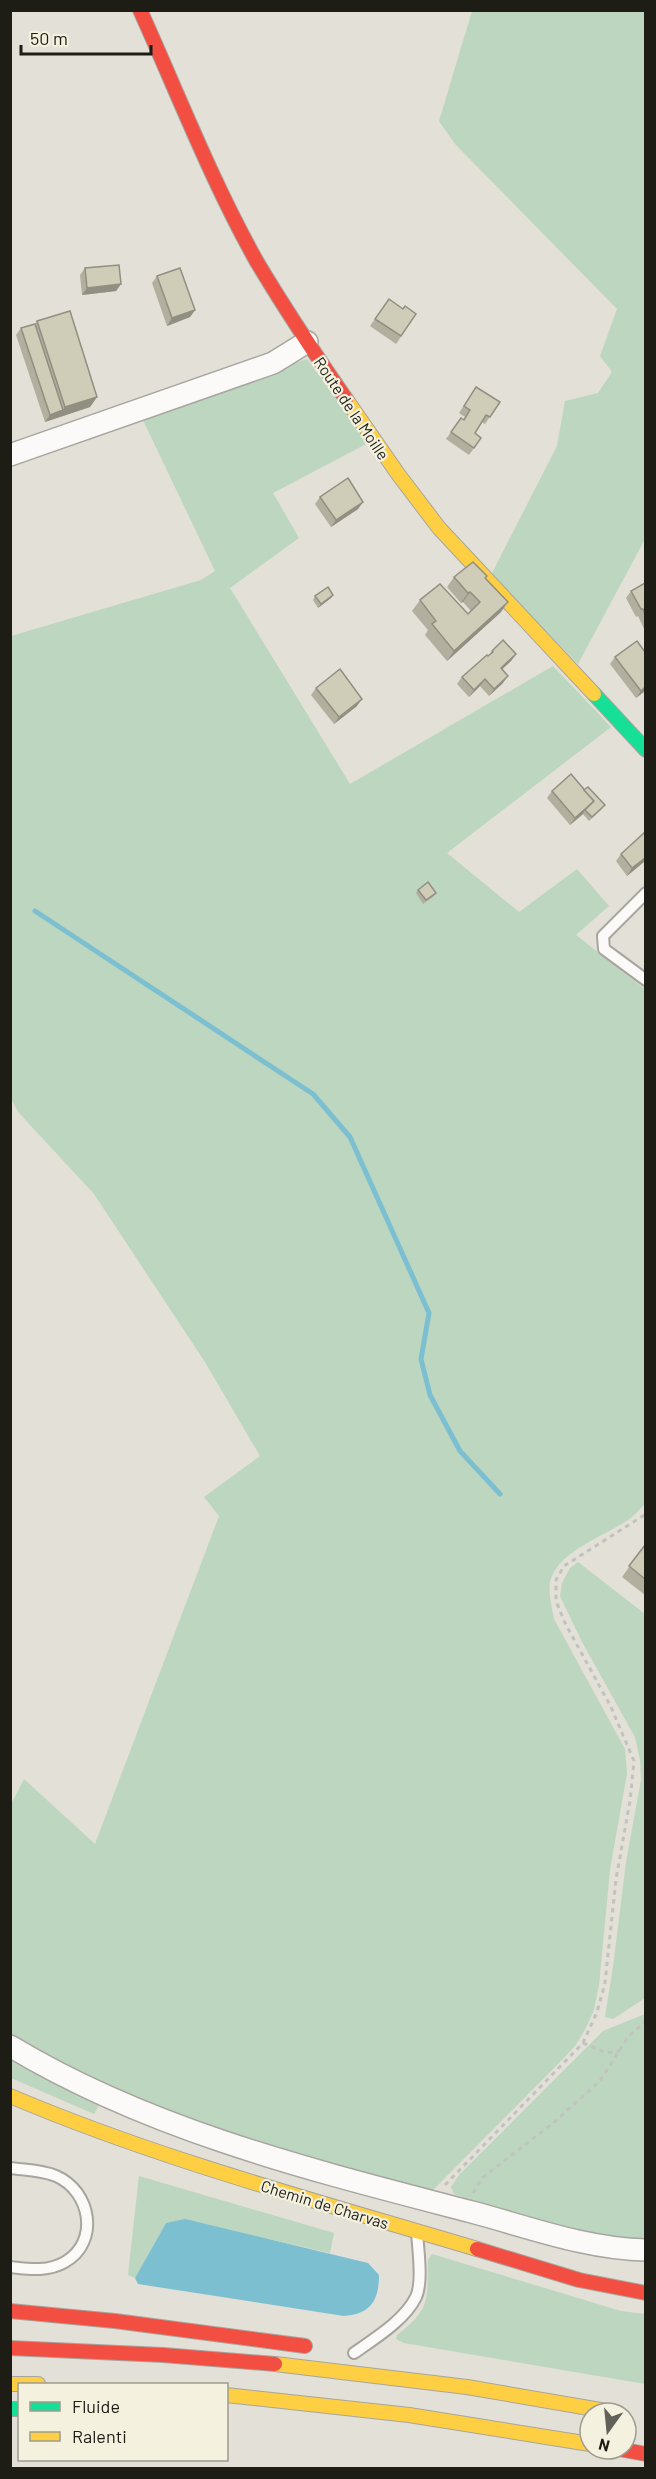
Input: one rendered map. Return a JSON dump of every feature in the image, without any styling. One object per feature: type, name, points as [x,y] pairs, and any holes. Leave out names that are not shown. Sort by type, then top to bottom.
[{"type":"main road","name":"Route de la Moille","points":[[140,10],[229,207],[257,261],[308,342],[398,474],[439,528],[645,750]]},
{"type":"main road","name":"Chemin de Charvas","points":[[10,2096],[53,2115],[137,2145],[417,2232],[579,2280],[645,2293]]},
{"type":"main road","points":[[10,2311],[137,2323],[323,2348]]},
{"type":"main road","points":[[10,2348],[229,2359],[403,2379],[578,2406]]},
{"type":"main road","points":[[349,2352],[376,2356]]},
{"type":"main road","points":[[392,2365],[403,2379]]},
{"type":"main road","points":[[228,2395],[473,2424],[578,2442]]},
{"type":"main road","points":[[244,2410],[256,2397]]},
{"type":"street","points":[[10,455],[273,363],[308,342]]},
{"type":"street","points":[[10,2046],[114,2099],[165,2121],[245,2148],[435,2203],[591,2243],[645,2250]]},
{"type":"lane","points":[[645,893],[603,936],[604,949],[645,980]]},
{"type":"lane","points":[[10,2168],[57,2176],[79,2195],[85,2204],[88,2219],[82,2244],[65,2262],[51,2268],[10,2267]]},
{"type":"lane","points":[[349,2352],[393,2326],[416,2297],[419,2272],[417,2232]]},
{"type":"path","points":[[435,2203],[455,2172],[584,2043],[597,2012],[605,1983],[616,1879],[630,1801],[634,1761],[611,1707],[565,1623],[556,1601],[555,1587],[556,1580],[564,1566],[645,1514]]},
{"type":"path","points":[[463,2210],[482,2178],[553,2123],[600,2081],[628,2037],[645,2021]]},
{"type":"path","points":[[584,2043],[607,2053],[620,2051]]},
{"type":"green space","points":[[472,11],[645,11],[645,539],[578,664],[491,575],[557,446],[565,401],[598,393],[612,372],[600,356],[617,309],[455,144],[439,121]]},
{"type":"green space","points":[[307,359],[368,443],[273,493],[299,538],[230,588],[350,784],[553,666],[611,727],[447,853],[519,912],[577,869],[609,906],[576,935],[645,989],[645,1503],[622,1524],[573,1552],[555,1571],[550,1582],[554,1619],[625,1749],[627,1773],[610,1870],[599,1985],[594,2010],[575,2046],[432,2191],[426,2193],[263,2145],[167,2113],[88,2077],[11,2036],[10,1806],[24,1779],[95,1844],[219,1516],[204,1497],[260,1456],[205,1362],[94,1194],[19,1113],[11,1099],[11,636],[201,580],[215,571],[141,416]]},
{"type":"green space","points":[[578,1562],[645,1614],[645,1998],[613,2019],[605,2017],[626,1862],[641,1780],[640,1760],[635,1737],[582,1642],[560,1596],[562,1583],[570,1568]]},
{"type":"green space","points":[[645,2014],[645,2246],[549,2224],[454,2194],[451,2187],[459,2175],[603,2031]]},
{"type":"green space","points":[[11,2058],[99,2105],[94,2114],[11,2078]]},
{"type":"green space","points":[[139,2176],[334,2233],[330,2253],[185,2220],[166,2223],[135,2278],[128,2275]]},
{"type":"green space","points":[[432,2254],[621,2311],[645,2314],[645,2384],[404,2343],[396,2339],[397,2335],[416,2318],[425,2303],[428,2260]]},
{"type":"water","points":[[185,2219],[368,2263],[379,2275],[375,2299],[366,2309],[344,2316],[138,2284],[135,2278],[166,2223]]},
{"type":"building","points":[[119,265],[121,284],[87,288],[85,268]]},
{"type":"building","points":[[180,268],[195,310],[172,318],[157,276]]},
{"type":"building","points":[[389,299],[403,309],[405,306],[416,314],[401,336],[375,319]]},
{"type":"building","points":[[70,311],[97,397],[65,407],[37,321]]},
{"type":"building","points":[[35,324],[63,410],[50,415],[21,328]]},
{"type":"building","points":[[476,387],[500,402],[490,417],[486,415],[475,433],[481,438],[474,448],[451,432],[461,418],[464,420],[470,410],[464,406]]},
{"type":"building","points":[[348,478],[363,502],[336,520],[320,497]]},
{"type":"building","points":[[473,562],[508,602],[454,651],[432,624],[436,621],[420,600],[440,584],[468,614],[480,602],[470,592],[468,593],[454,577]]},
{"type":"building","points":[[645,583],[645,614],[631,591]]},
{"type":"building","points":[[328,587],[333,595],[321,604],[315,596]]},
{"type":"building","points":[[503,640],[516,654],[501,668],[508,676],[494,689],[485,679],[474,690],[462,677],[493,652]]},
{"type":"building","points":[[637,641],[645,652],[645,687],[641,691],[615,657]]},
{"type":"building","points":[[340,669],[362,699],[339,717],[316,688]]},
{"type":"building","points":[[571,774],[594,801],[575,818],[552,791]]},
{"type":"building","points":[[588,787],[605,805],[592,817],[585,810],[594,801],[584,790]]},
{"type":"building","points":[[645,832],[645,858],[632,868],[621,854]]},
{"type":"building","points":[[428,882],[436,893],[426,900],[418,890]]},
{"type":"building","points":[[645,1545],[645,1579],[629,1566]]},
{"type":"waterway","points":[[35,911],[313,1094],[350,1137],[429,1313],[421,1359],[430,1395],[460,1451],[500,1494]]},
{"type":"traffic: fast","points":[[594,694],[646,750]]},
{"type":"traffic: fast","points":[[10,2409],[18,2409]]},
{"type":"traffic: slow","points":[[346,399],[439,528],[594,694]]},
{"type":"traffic: slow","points":[[10,2096],[183,2160],[477,2249]]},
{"type":"traffic: slow","points":[[275,2364],[467,2387],[578,2406]]},
{"type":"traffic: slow","points":[[10,2384],[18,2384]]},
{"type":"traffic: slow","points":[[228,2395],[409,2415],[578,2442]]},
{"type":"traffic: jam","points":[[140,10],[210,169],[241,232],[278,297],[346,399]]},
{"type":"traffic: jam","points":[[477,2249],[579,2280],[646,2293]]},
{"type":"traffic: jam","points":[[10,2311],[115,2321],[305,2346]]},
{"type":"traffic: jam","points":[[10,2348],[163,2355],[275,2364]]},
{"type":"traffic: jam","points":[[638,2453],[646,2454]]}]
